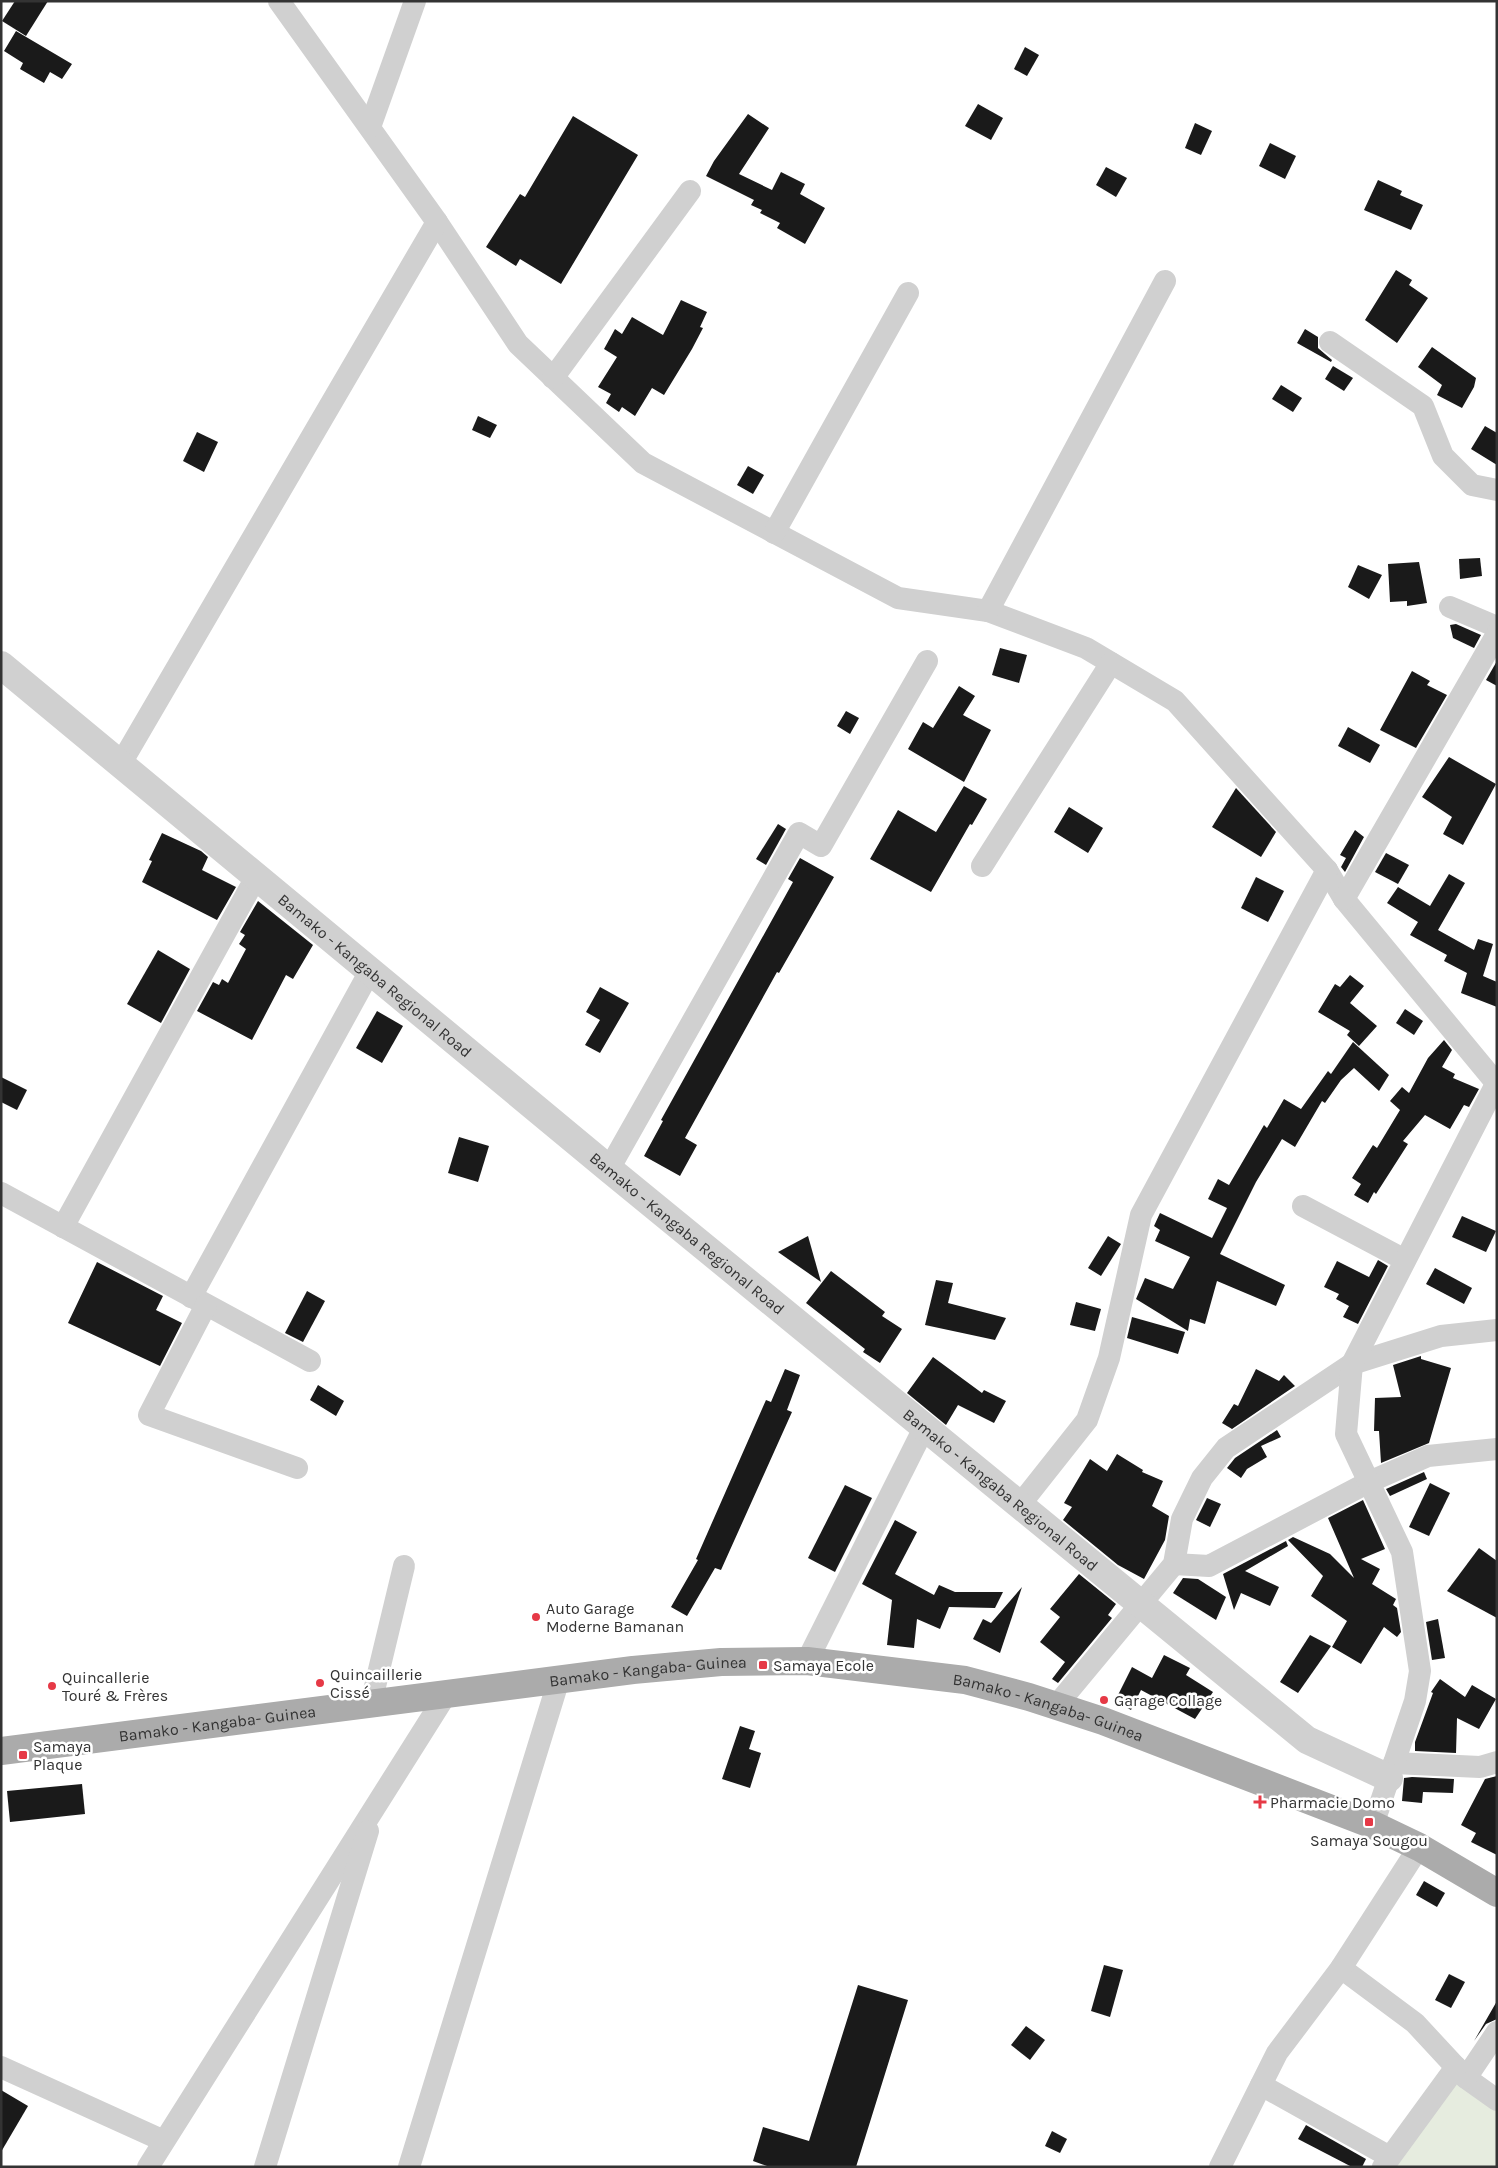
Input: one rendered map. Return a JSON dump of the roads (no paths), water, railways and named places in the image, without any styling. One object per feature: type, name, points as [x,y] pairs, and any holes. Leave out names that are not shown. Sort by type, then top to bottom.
[{"type":"main road","name":"Bamako - Kangaba- Guinea","points":[[1,1751],[559,1680],[721,1662],[807,1660],[964,1680],[1103,1721],[1373,1825],[1419,1847],[1497,1893]]},
{"type":"street","points":[[279,1],[437,222],[518,344],[643,463],[898,598],[988,611],[1086,648],[1175,702],[1328,870],[1344,899],[1495,1076],[1352,1364],[1346,1434],[1402,1552],[1420,1670],[1415,1701],[1373,1825]]},
{"type":"street","points":[[370,127],[415,1]]},
{"type":"street","points":[[553,378],[690,191]]},
{"type":"street","points":[[120,765],[437,222]]},
{"type":"street","points":[[988,611],[1165,281]]},
{"type":"street","points":[[774,533],[908,293]]},
{"type":"street","points":[[1330,342],[1423,406],[1443,456],[1472,486],[1497,490]]},
{"type":"street","points":[[1450,607],[1497,627]]},
{"type":"street","points":[[1344,899],[1497,634]]},
{"type":"street","points":[[608,1169],[799,834],[821,846],[927,661]]},
{"type":"street","points":[[982,866],[1112,663]]},
{"type":"street","name":"Bamako - Kangaba Regional Road","points":[[1,665],[608,1169],[1307,1740],[1391,1770]]},
{"type":"street","points":[[1019,1506],[1087,1420],[1109,1358],[1141,1216],[1328,870]]},
{"type":"street","points":[[63,1227],[256,877]]},
{"type":"street","points":[[297,1468],[149,1414],[198,1301],[370,971]]},
{"type":"street","points":[[1,1193],[310,1362]]},
{"type":"street","points":[[1303,1206],[1405,1260]]},
{"type":"street","points":[[1056,1706],[1174,1564],[1182,1518],[1202,1478],[1226,1448],[1352,1364],[1441,1336],[1497,1330]]},
{"type":"street","points":[[807,1660],[924,1428]]},
{"type":"street","points":[[1174,1564],[1209,1566],[1369,1482],[1428,1456],[1497,1449]]},
{"type":"street","points":[[372,1703],[404,1566]]},
{"type":"street","points":[[409,2167],[559,1680]]},
{"type":"street","points":[[148,2167],[376,1802],[447,1693]]},
{"type":"street","points":[[1391,1770],[1480,1767],[1497,1762]]},
{"type":"street","points":[[265,2167],[376,1802]]},
{"type":"street","points":[[1220,2167],[1277,2053],[1341,1968],[1419,1847]]},
{"type":"street","points":[[1341,1968],[1415,2023],[1461,2072],[1497,2100]]},
{"type":"street","points":[[1260,2085],[1386,2162],[1497,2032]]},
{"type":"street","points":[[1,2067],[164,2141]]},
{"type":"place","name":"Auto Garage Moderne Bamanan","points":[[536,1617]]},
{"type":"place","name":"Samaya Ecole","points":[[763,1665]]},
{"type":"place","name":"Quincaillerie Cissé","points":[[320,1683]]},
{"type":"place","name":"Quincallerie Touré & Frères","points":[[52,1686]]},
{"type":"place","name":"Garage Collage","points":[[1104,1700]]},
{"type":"place","name":"Samaya Plaque","points":[[23,1755]]},
{"type":"place","name":"Pharmacie Domo","points":[[1260,1802]]},
{"type":"place","name":"Samaya Sougou","points":[[1369,1822]]}]
